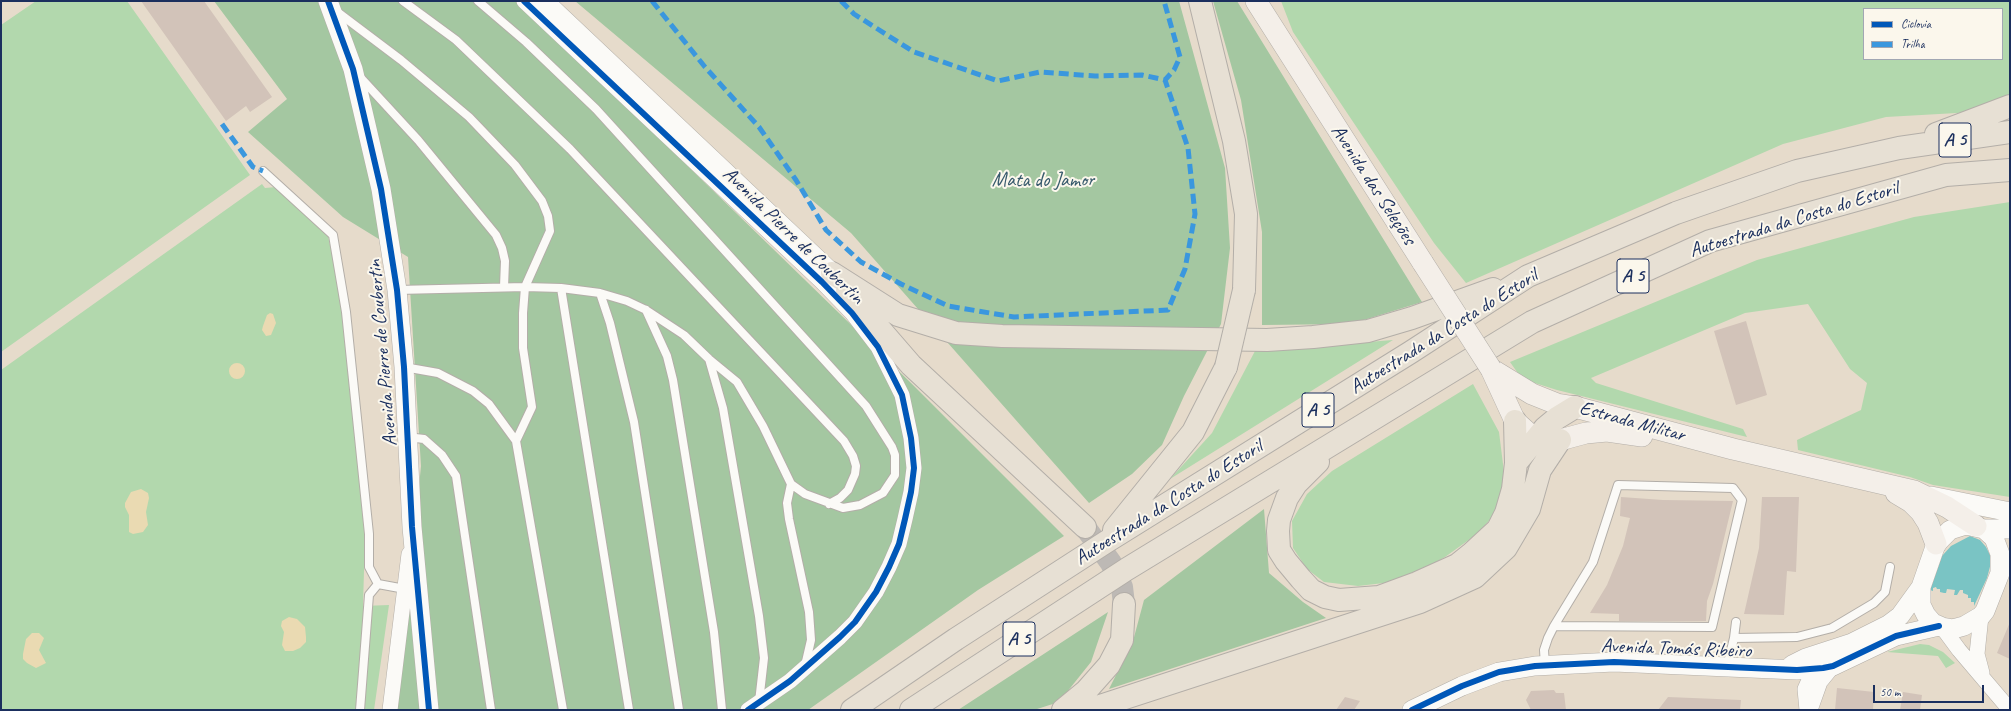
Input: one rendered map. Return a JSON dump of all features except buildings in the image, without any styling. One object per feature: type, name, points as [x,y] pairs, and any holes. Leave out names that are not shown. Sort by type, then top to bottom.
[{"type":"highway","points":[[1106,542],[1150,483],[1193,432],[1226,367],[1244,290],[1246,214],[1234,141],[1200,1]]},
{"type":"highway","points":[[1899,148],[2010,106]]},
{"type":"highway","name":"Autoestrada da Costa do Estoril","points":[[852,710],[956,639],[1106,542],[1404,356],[1528,276],[1676,213],[1797,171],[1899,148],[2010,132]]},
{"type":"highway","name":"Autoestrada da Costa do Estoril","points":[[911,710],[1127,569],[1532,322],[1710,241],[1946,175],[2010,170]]},
{"type":"highway","points":[[832,273],[898,315],[956,333],[1002,336],[1267,340],[1368,331],[1412,318],[1528,276]]},
{"type":"highway","points":[[832,273],[911,365],[1085,527]]},
{"type":"highway","points":[[1516,464],[1535,439],[1557,418],[1575,407]]},
{"type":"highway","points":[[1344,436],[1296,484],[1282,509],[1278,531],[1279,550],[1294,571],[1311,590],[1325,597],[1339,600],[1379,597],[1457,565],[1498,529],[1506,513],[1513,488],[1516,464],[1512,414]]},
{"type":"highway","points":[[1088,710],[1420,602],[1475,577],[1506,548],[1529,509],[1540,470],[1560,440]]},
{"type":"highway","points":[[1063,710],[1086,691],[1109,665],[1122,640],[1124,604]]},
{"type":"main road","name":"Avenida das Seleções","points":[[1256,1],[1491,369],[1512,414]]},
{"type":"main road","name":"Estrada Militar","points":[[1491,369],[1532,394],[1557,404],[1575,407],[1733,449],[1868,480],[1922,495],[1947,507],[1980,527]]},
{"type":"main road","points":[[1512,414],[1535,439]]},
{"type":"main road","name":"Estrada Militar","points":[[1535,439],[1560,440],[1586,432],[1607,431],[1733,449]]},
{"type":"main road","name":"Estrada Militar","points":[[1868,480],[1900,494],[1911,502],[1928,523],[1936,544]]},
{"type":"street","name":"Avenida Pierre de Coubertin","points":[[524,1],[822,282],[852,313],[878,346],[902,396],[911,438],[914,468],[911,492],[899,544],[876,592],[855,622],[804,670],[753,706]]},
{"type":"street","name":"Avenida Pierre de Coubertin","points":[[544,1],[832,273]]},
{"type":"street","name":"Avenida Pierre de Coubertin","points":[[329,3],[353,69],[381,188],[397,290],[404,367],[412,527],[429,710]]},
{"type":"street","name":"Estrada Militar","points":[[1922,495],[2010,512]]},
{"type":"street","points":[[1808,710],[1805,689],[1814,669],[1852,643],[1888,625],[1900,616],[1920,587],[1936,544],[1944,534],[1950,530],[1966,525],[2010,529]]},
{"type":"street","points":[[390,710],[412,527]]},
{"type":"street","points":[[1941,627],[1953,629],[1964,626],[1981,616],[1985,611],[2005,568],[2002,564],[1998,545],[1994,538],[1980,527]]},
{"type":"street","points":[[1920,587],[1921,605],[1930,619],[1941,627],[2010,710]]},
{"type":"street","points":[[1981,616],[1977,654],[1984,678]]},
{"type":"street","name":"Avenida Tomás Ribeiro","points":[[1412,710],[1462,686],[1499,672],[1545,666],[1614,662],[1814,669],[1833,666],[1896,636],[1941,627]]},
{"type":"street","points":[[1805,689],[1786,669],[1806,658],[1852,643]]},
{"type":"street","points":[[1808,710],[1820,682],[1833,666]]},
{"type":"lane","points":[[403,1],[456,40],[570,150],[844,441],[853,456],[856,466],[855,474],[848,490],[840,498],[829,504]]},
{"type":"lane","points":[[397,290],[504,287],[561,288],[600,293],[627,301],[646,310],[684,335],[709,359],[737,382],[763,426],[792,484],[810,496],[843,508],[860,505],[883,493],[891,484],[895,475],[895,455],[866,406],[596,109],[526,42],[478,1]]},
{"type":"lane","points":[[329,3],[401,60],[469,117],[515,165],[542,201],[548,216],[550,231],[525,287],[523,313],[523,348],[532,407],[516,441]]},
{"type":"lane","points":[[353,69],[418,140],[496,235],[502,248],[505,261],[504,287]]},
{"type":"lane","points":[[263,171],[333,235],[346,312],[367,519],[369,567],[378,584]]},
{"type":"lane","points":[[561,288],[629,710]]},
{"type":"lane","points":[[600,293],[610,323],[634,422],[679,710]]},
{"type":"lane","points":[[646,310],[667,356],[673,380],[714,632],[722,710]]},
{"type":"lane","points":[[709,359],[723,408],[759,616],[764,658],[753,706]]},
{"type":"lane","points":[[404,367],[438,373],[473,391],[489,404],[516,441],[563,710]]},
{"type":"lane","points":[[407,437],[424,439],[442,455],[456,476],[491,710]]},
{"type":"lane","points":[[792,484],[787,503],[808,612],[810,640],[804,670]]},
{"type":"lane","points":[[1545,666],[1544,650],[1548,638],[1554,626],[1594,562],[1618,484],[1733,488],[1742,500],[1712,627],[1554,626]]},
{"type":"lane","points":[[1734,638],[1797,636],[1832,628],[1881,599],[1888,584],[1890,567]]},
{"type":"lane","points":[[378,584],[405,589]]},
{"type":"lane","points":[[360,710],[369,595],[378,584]]},
{"type":"lane","points":[[1727,667],[1736,622]]},
{"type":"green space","points":[[36,1],[127,1],[250,175],[1,352],[1,25]]},
{"type":"green space","points":[[214,1],[518,1],[911,383],[1064,536],[978,590],[808,710],[397,710],[421,466],[408,257],[343,217],[248,132],[287,99]]},
{"type":"green space","name":"Mata do Jamor","points":[[575,1],[1179,1],[1225,168],[1230,248],[1221,324],[1184,396],[1162,445],[1132,474],[1089,503],[851,233]]},
{"type":"green space","points":[[1213,1],[1237,1],[1422,302],[1351,324],[1262,325],[1262,232],[1241,100]]},
{"type":"green space","points":[[1281,1],[2010,1],[2010,110],[1886,117],[1783,144],[1466,283],[1434,243],[1293,32]]},
{"type":"green space","points":[[262,184],[265,188],[276,187],[328,236],[340,291],[365,535],[363,606],[389,605],[374,710],[1,710],[1,370]]},
{"type":"green space","points":[[2010,202],[2010,497],[1933,485],[1910,477],[1798,450],[1797,440],[1861,410],[1867,383],[1850,369],[1808,304],[1745,313],[1591,378],[1596,383],[1743,429],[1747,437],[1557,390],[1522,379],[1510,362],[1757,260],[1914,217]]},
{"type":"green space","points":[[1393,340],[1170,479],[1212,433],[1255,351]]},
{"type":"green space","points":[[1473,384],[1499,432],[1505,480],[1497,512],[1477,534],[1445,557],[1401,581],[1358,586],[1324,582],[1307,569],[1293,548],[1292,521],[1307,494],[1332,471]]},
{"type":"green space","points":[[1264,509],[1269,573],[1303,602],[1326,618],[1109,689],[1133,641],[1144,600]]},
{"type":"green space","points":[[1108,612],[1091,662],[1059,702],[1034,710],[958,710]]},
{"type":"green space","points":[[1920,644],[1929,645],[1943,652],[1955,663],[1946,668],[1938,656],[1887,652]]},
{"type":"sand","points":[[270,313],[273,314],[276,323],[271,335],[266,336],[262,330],[267,315]]},
{"type":"sand","points":[[237,363],[244,368],[245,371],[240,378],[237,379],[230,374],[229,371],[234,364]]},
{"type":"sand","points":[[141,489],[148,493],[149,498],[146,512],[148,525],[143,532],[133,534],[129,532],[129,515],[125,507],[125,503],[131,492]]},
{"type":"sand","points":[[289,617],[297,619],[305,627],[306,642],[300,648],[293,651],[285,651],[282,645],[284,632],[281,626],[282,621]]},
{"type":"sand","points":[[32,633],[39,633],[44,638],[39,650],[46,663],[36,668],[23,659],[26,639]]},
{"type":"water","points":[[1970,536],[1980,540],[1986,547],[1992,559],[1987,578],[1974,606],[1974,602],[1971,602],[1971,598],[1968,598],[1968,595],[1963,593],[1963,590],[1960,590],[1957,595],[1954,595],[1955,590],[1947,589],[1946,593],[1944,593],[1940,592],[1940,589],[1937,589],[1936,587],[1933,588],[1933,591],[1930,590],[1942,556],[1951,546]]},
{"type":"tunnel","points":[[1085,527],[1111,563],[1122,587],[1124,604]]},
{"type":"marked path","points":[[652,1],[705,67],[759,127],[796,180],[826,230],[861,262],[901,284],[948,306],[1014,317],[1168,310],[1185,269],[1195,214],[1188,148],[1165,80]]},
{"type":"marked path","points":[[841,1],[854,14],[914,52],[998,81],[1040,72],[1095,76],[1142,75],[1165,80],[1174,70],[1180,57],[1164,1]]},
{"type":"marked path","points":[[222,124],[253,167],[263,171]]},
{"type":"cycle path","points":[[328,1],[353,69],[381,189],[397,290],[404,367],[412,527],[429,710]]},
{"type":"cycle path","points":[[524,1],[822,282],[852,313],[878,347],[902,395],[911,438],[914,468],[911,492],[899,544],[889,567],[876,592],[855,622],[790,681],[748,710]]},
{"type":"cycle path","points":[[1412,710],[1462,686],[1499,672],[1535,666],[1614,662],[1797,670],[1823,668],[1833,666],[1896,636],[1939,626]]}]
